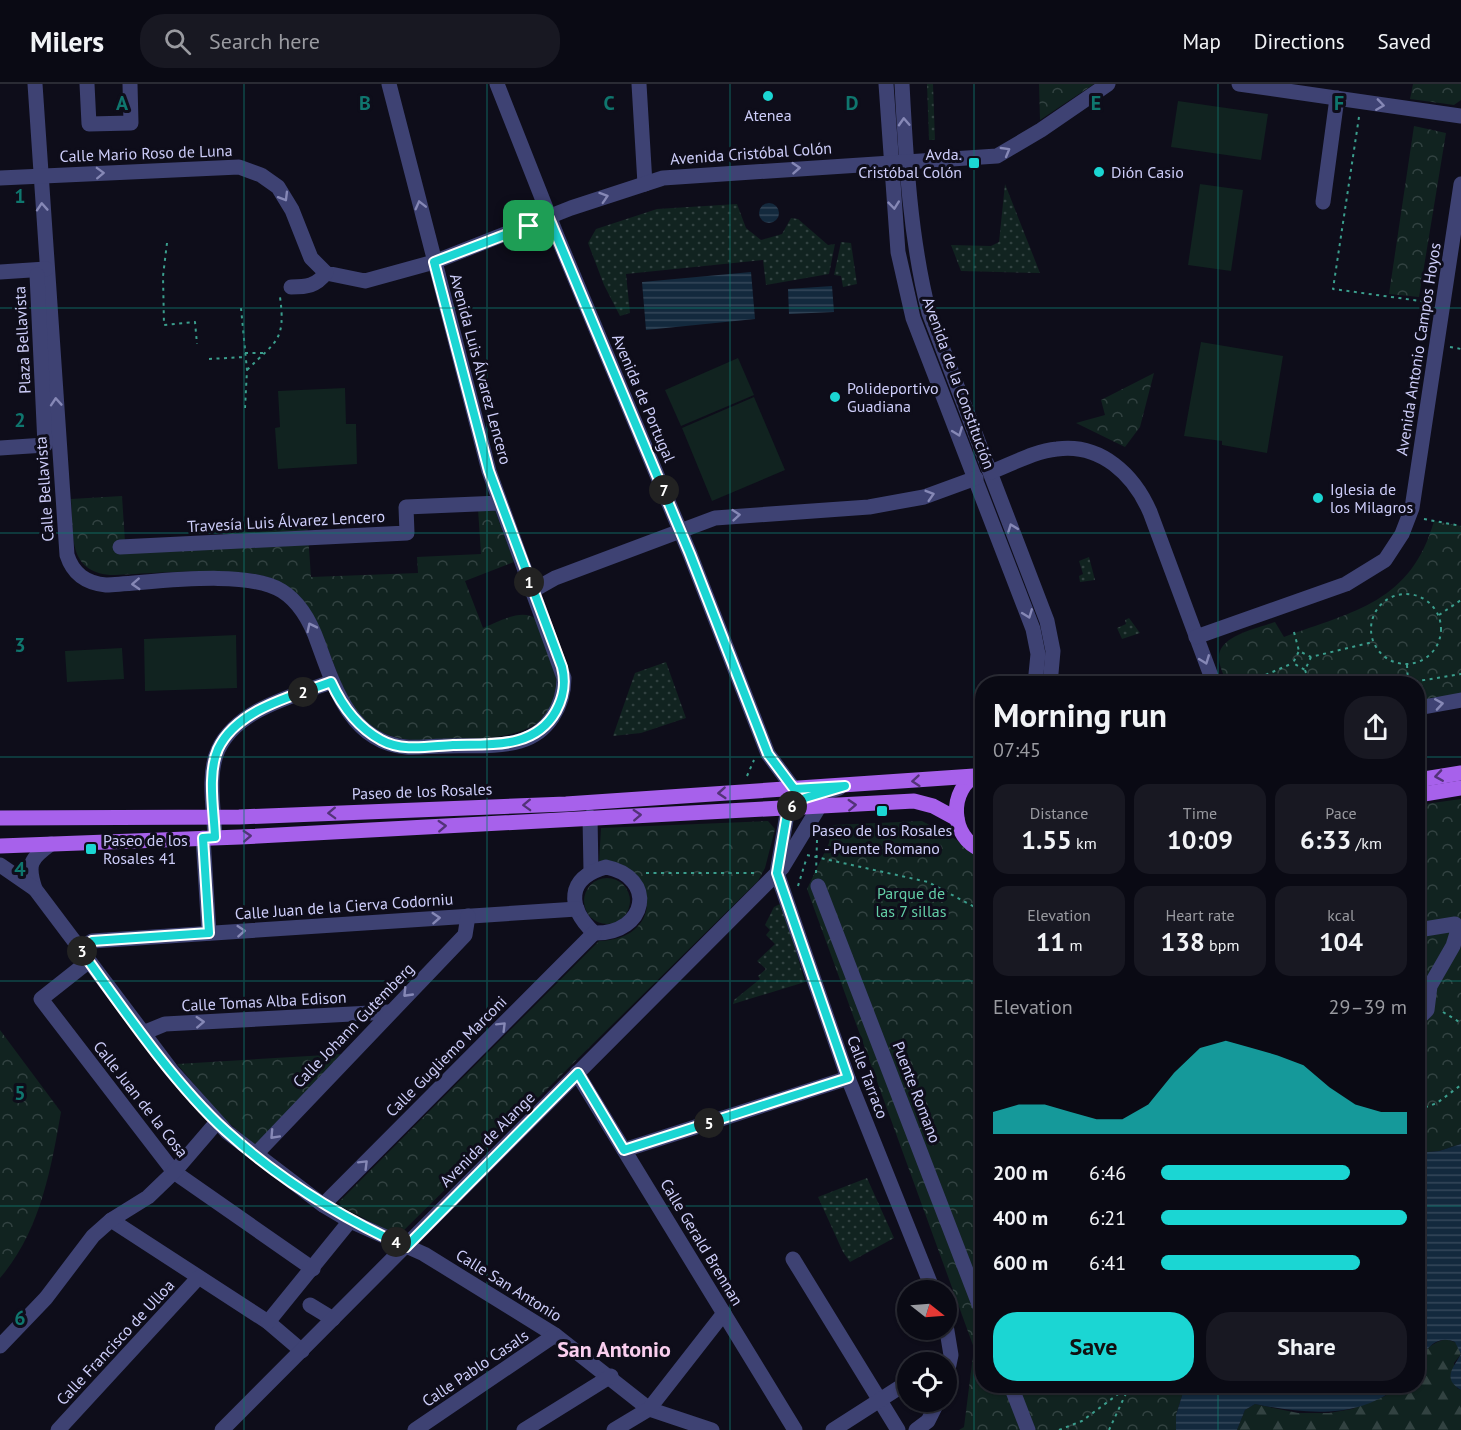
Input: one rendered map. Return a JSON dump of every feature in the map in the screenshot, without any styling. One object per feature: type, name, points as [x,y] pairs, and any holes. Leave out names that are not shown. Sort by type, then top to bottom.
[{"type":"main road","points":[[1425,779],[1461,773]]},
{"type":"main road","name":"Paseo de los Rosales","points":[[0,818],[214,817],[566,804],[845,786],[975,774]]},
{"type":"main road","points":[[975,777],[958,796],[957,819],[967,839],[975,845]]},
{"type":"main road","points":[[1425,794],[1461,788]]},
{"type":"main road","name":"Paseo de los Rosales","points":[[0,846],[914,801],[933,806],[957,819]]},
{"type":"street","name":"Calle Bellavista","points":[[35,84],[40,175],[41,269],[52,444],[67,555],[70,565],[81,577],[92,583],[106,585],[233,579],[272,586],[292,599],[309,621],[331,682],[350,714],[383,741],[407,747],[523,740],[547,724],[561,702],[564,690],[562,667],[532,591]]},
{"type":"street","points":[[87,84],[89,124],[131,123],[130,84]]},
{"type":"street","name":"Avenida Luis Álvarez Lencero","points":[[389,84],[434,262],[500,503],[532,591]]},
{"type":"street","name":"Avenida de Portugal","points":[[497,84],[549,218],[680,530],[768,754],[794,789]]},
{"type":"street","points":[[639,84],[645,184]]},
{"type":"street","name":"Avenida de la Constitución","points":[[886,84],[898,252],[913,318],[1033,629],[1038,654],[1036,676]]},
{"type":"street","name":"Avenida de la Constitución","points":[[902,84],[907,160],[918,260],[927,305],[1047,621],[1053,651],[1051,676]]},
{"type":"street","points":[[907,160],[997,156],[1041,130],[1108,84]]},
{"type":"street","points":[[1244,84],[1461,116]]},
{"type":"street","points":[[1323,202],[1337,98]]},
{"type":"street","name":"Avenida Cristóbal Colón","points":[[549,218],[663,178],[907,160]]},
{"type":"street","name":"Calle Mario Roso de Luna","points":[[0,178],[239,167],[261,175],[278,187],[292,210],[311,258],[326,273]]},
{"type":"street","name":"Avenida Antonio Campos Hoyos","points":[[1196,637],[1346,584],[1385,560],[1402,534],[1409,516],[1443,304],[1457,235],[1461,184]]},
{"type":"street","points":[[285,290],[318,284],[326,273],[365,281],[434,262],[549,218]]},
{"type":"street","name":"Plaza Bellavista","points":[[0,272],[41,269]]},
{"type":"street","points":[[0,448],[52,444]]},
{"type":"street","points":[[991,472],[1058,448],[1077,449],[1118,466],[1141,491],[1211,676]]},
{"type":"street","points":[[532,591],[555,578],[680,530],[726,516],[869,507],[924,497],[976,478]]},
{"type":"street","name":"Travesía Luis Álvarez Lencero","points":[[120,547],[407,532],[406,507],[500,503]]},
{"type":"street","points":[[209,933],[209,837],[214,817],[213,780],[218,750],[232,731],[250,715],[331,682]]},
{"type":"street","points":[[1425,707],[1461,700]]},
{"type":"street","name":"Paseo de los Rosales","points":[[788,808],[805,798],[845,786]]},
{"type":"street","name":"Avenida de Alange","points":[[222,1430],[777,873],[795,850],[819,807]]},
{"type":"street","points":[[777,873],[788,808]]},
{"type":"street","points":[[590,817],[591,871]]},
{"type":"street","points":[[36,889],[29,871],[35,855],[51,844]]},
{"type":"street","points":[[0,866],[36,889]]},
{"type":"street","points":[[606,867],[620,870],[633,880],[640,895],[637,914],[628,926],[610,933],[594,933],[579,919],[574,900],[580,881],[591,871],[606,867]]},
{"type":"street","name":"Calle Tarraco","points":[[777,873],[848,1078],[929,1280]]},
{"type":"street","name":"Puente Romano","points":[[818,886],[975,1294]]},
{"type":"street","name":"Calle San Antonio","points":[[36,889],[172,1071],[217,1122],[256,1154],[323,1205],[350,1221],[424,1254],[555,1335],[611,1376],[649,1409],[712,1430]]},
{"type":"street","name":"Calle Juan de la Cierva Codorniu","points":[[84,955],[92,941],[577,909]]},
{"type":"street","name":"Calle Johann Gutemberg","points":[[256,1154],[389,1012],[465,935],[468,916]]},
{"type":"street","points":[[1425,929],[1455,924],[1457,933],[1454,946],[1430,986],[1425,1012]]},
{"type":"street","name":"Calle Gugliemo Marconi","points":[[323,1205],[594,933]]},
{"type":"street","name":"Calle Juan de la Cosa","points":[[84,955],[41,999],[174,1172],[314,1269]]},
{"type":"street","name":"Calle Tomas Alba Edison","points":[[143,1033],[165,1024],[389,1012]]},
{"type":"street","name":"Calle Gerald Brennan","points":[[578,1073],[795,1430]]},
{"type":"street","points":[[624,1150],[848,1078]]},
{"type":"street","points":[[0,1346],[46,1298],[93,1236],[111,1220],[148,1197],[174,1172],[217,1122]]},
{"type":"street","points":[[111,1220],[268,1322],[302,1351]]},
{"type":"street","points":[[268,1322],[314,1269],[350,1221]]},
{"type":"street","points":[[793,1259],[898,1430]]},
{"type":"street","name":"Calle Francisco de Ulloa","points":[[58,1430],[198,1278]]},
{"type":"street","points":[[310,1305],[333,1319]]},
{"type":"street","points":[[614,1430],[649,1409],[724,1313]]},
{"type":"street","name":"Calle Pablo Casals","points":[[416,1430],[555,1335]]},
{"type":"street","points":[[524,1430],[611,1376]]},
{"type":"street","points":[[833,1430],[897,1389]]},
{"type":"street","points":[[1014,1393],[1028,1430]]},
{"type":"street","points":[[916,1430],[928,1421],[932,1412]]},
{"type":"path","points":[[1362,102],[1333,289],[1443,304]]},
{"type":"path","points":[[167,243],[164,325],[195,322],[197,344]]},
{"type":"path","points":[[247,370],[275,345],[280,334],[285,290]]},
{"type":"path","points":[[241,308],[247,370],[245,408]]},
{"type":"path","points":[[209,359],[265,352]]},
{"type":"path","points":[[1409,516],[1461,526]]},
{"type":"path","points":[[1402,594],[1415,594],[1429,601],[1439,615],[1442,629],[1439,641],[1433,652],[1421,661],[1407,664],[1396,663],[1383,656],[1373,642],[1372,621],[1377,608],[1387,599],[1402,594]]},
{"type":"path","points":[[1439,615],[1461,600]]},
{"type":"path","points":[[1263,676],[1293,663],[1299,651],[1294,632]]},
{"type":"path","points":[[1299,651],[1311,657],[1373,642]]},
{"type":"path","points":[[1307,676],[1305,669],[1311,657]]},
{"type":"path","points":[[1293,663],[1305,669]]},
{"type":"path","points":[[1407,664],[1408,676]]},
{"type":"path","points":[[1425,679],[1461,674]]},
{"type":"path","points":[[745,778],[754,759]]},
{"type":"path","points":[[815,856],[818,836]]},
{"type":"path","points":[[797,893],[808,854],[928,882],[975,908]]},
{"type":"path","points":[[646,873],[777,873]]},
{"type":"path","points":[[1428,1002],[1461,1023]]},
{"type":"path","points":[[1425,1108],[1437,1104],[1461,1085]]},
{"type":"path","points":[[1059,1430],[1082,1421],[1121,1393]]},
{"type":"path","points":[[1109,1430],[1126,1393]]},
{"type":"green space","points":[[927,84],[933,84],[935,140],[929,140]]},
{"type":"green space","points":[[1039,84],[1094,84],[1040,120]]},
{"type":"green space","points":[[1413,84],[1461,84],[1461,100],[1454,105],[1410,99]]},
{"type":"green space","points":[[1178,101],[1268,114],[1261,160],[1171,147]]},
{"type":"green space","points":[[1414,126],[1446,133],[1419,297],[1389,294]]},
{"type":"green space","points":[[1005,184],[1040,273],[961,271],[951,245],[991,246],[999,242]]},
{"type":"green space","points":[[1200,184],[1243,190],[1231,271],[1188,265]]},
{"type":"green space","points":[[737,204],[746,228],[761,240],[782,234],[791,218],[798,219],[828,245],[835,244],[829,274],[766,285],[763,260],[626,274],[630,313],[620,316],[604,285],[588,243],[596,229],[657,209]]},
{"type":"green space","points":[[841,242],[851,243],[857,284],[843,287],[841,276],[834,275]]},
{"type":"green space","points":[[1201,342],[1283,356],[1267,453],[1222,445],[1222,441],[1184,436]]},
{"type":"green space","points":[[738,358],[754,395],[681,426],[665,390]]},
{"type":"green space","points":[[1154,373],[1140,427],[1125,447],[1076,423],[1105,415],[1101,400]]},
{"type":"green space","points":[[345,388],[346,424],[356,424],[357,464],[278,469],[275,428],[280,427],[278,391]]},
{"type":"green space","points":[[754,397],[785,470],[712,501],[682,428]]},
{"type":"green space","points":[[122,496],[125,542],[223,537],[223,525],[307,520],[311,577],[418,573],[417,557],[481,554],[478,509],[494,508],[514,562],[465,581],[483,628],[518,615],[531,616],[537,620],[556,674],[554,704],[542,719],[525,730],[503,736],[479,739],[415,740],[384,733],[363,718],[348,696],[313,617],[297,595],[273,579],[239,572],[217,571],[110,575],[96,572],[86,566],[79,558],[75,548],[71,499]]},
{"type":"green space","points":[[1434,521],[1461,526],[1461,695],[1425,701],[1425,676],[1224,676],[1219,655],[1229,640],[1244,632],[1275,622],[1284,637],[1357,610],[1377,600],[1395,586],[1411,570],[1424,548]]},
{"type":"green space","points":[[1089,557],[1095,580],[1080,582],[1079,576],[1083,574],[1079,561]]},
{"type":"green space","points":[[1129,618],[1140,633],[1122,639],[1117,628],[1126,624],[1125,620]]},
{"type":"green space","points":[[236,635],[237,688],[145,691],[144,639]]},
{"type":"green space","points":[[122,648],[124,679],[67,682],[65,651]]},
{"type":"green space","points":[[666,662],[686,718],[641,733],[613,736],[635,673]]},
{"type":"green space","points":[[1461,799],[1461,1144],[1439,1151],[1425,1152],[1425,804]]},
{"type":"green space","points":[[768,821],[775,829],[765,868],[758,881],[398,1236],[342,1207],[339,1202],[599,941],[616,939],[639,925],[645,915],[647,903],[644,891],[637,878],[625,866],[599,863],[601,828]]},
{"type":"green space","name":"Parque de las 7 sillas","points":[[922,821],[975,849],[975,1393],[1183,1393],[1176,1415],[1176,1430],[959,1430],[964,1427],[974,1348],[957,1301],[957,1280],[949,1280],[807,889],[829,843],[832,825]]},
{"type":"green space","points":[[607,878],[623,885],[630,901],[623,917],[607,924],[591,917],[584,901],[591,885]]},
{"type":"green space","points":[[782,903],[805,982],[733,1004],[734,1000],[760,979],[758,976],[766,969],[757,961],[775,944],[766,935],[770,930],[765,925],[774,907]]},
{"type":"green space","points":[[0,1030],[61,1112],[42,1199],[25,1241],[0,1278]]},
{"type":"green space","points":[[343,1054],[256,1145],[224,1119],[177,1064]]},
{"type":"green space","points":[[867,1178],[894,1238],[850,1262],[843,1252],[818,1197]]},
{"type":"green space","points":[[1446,1339],[1457,1343],[1461,1354],[1454,1363],[1457,1388],[1461,1390],[1461,1430],[1237,1430],[1245,1410],[1255,1404],[1298,1413],[1329,1413],[1352,1409],[1389,1393],[1425,1393],[1425,1352],[1437,1342]]},
{"type":"water","points":[[769,203],[776,206],[779,213],[776,220],[769,223],[762,220],[759,213],[762,206]]},
{"type":"water","points":[[751,272],[755,319],[646,330],[642,282]]},
{"type":"water","points":[[832,286],[834,312],[789,314],[788,289]]},
{"type":"water","points":[[1461,1144],[1461,1354],[1455,1342],[1449,1340],[1437,1341],[1425,1352],[1425,1152],[1439,1151]]},
{"type":"water","points":[[1461,1354],[1461,1390],[1452,1382],[1451,1373]]},
{"type":"water","points":[[1183,1393],[1389,1393],[1366,1405],[1330,1412],[1311,1412],[1255,1404],[1245,1410],[1237,1430],[1176,1430],[1176,1415]]},
{"type":"place","name":"Atenea","points":[[768,96]]},
{"type":"place","name":"Avda. Cristóbal Colón","points":[[974,163]]},
{"type":"place","name":"Dión Casio","points":[[1099,172]]},
{"type":"place","name":"Polideportivo Guadiana","points":[[835,397]]},
{"type":"place","name":"Iglesia de los Milagros","points":[[1318,498]]},
{"type":"place","name":"Paseo de los Rosales - Puente Romano","points":[[882,811]]},
{"type":"place","name":"Paseo de los Rosales 41","points":[[91,849]]},
{"type":"district","name":"San Antonio","points":[[614,1349]]},
{"type":"route","points":[[549,218],[690,554],[768,754],[794,789],[845,786],[805,798],[788,808],[777,873],[848,1078],[624,1150],[578,1073],[406,1247],[350,1221],[323,1205],[227,1132],[172,1071],[80,949],[92,941],[209,933],[203,838],[215,837],[213,780],[218,750],[232,731],[250,715],[331,682],[341,703],[360,724],[383,741],[407,747],[500,744],[523,740],[540,731],[554,714],[561,702],[564,690],[562,667],[489,471],[434,262],[529,226],[549,218]]}]
